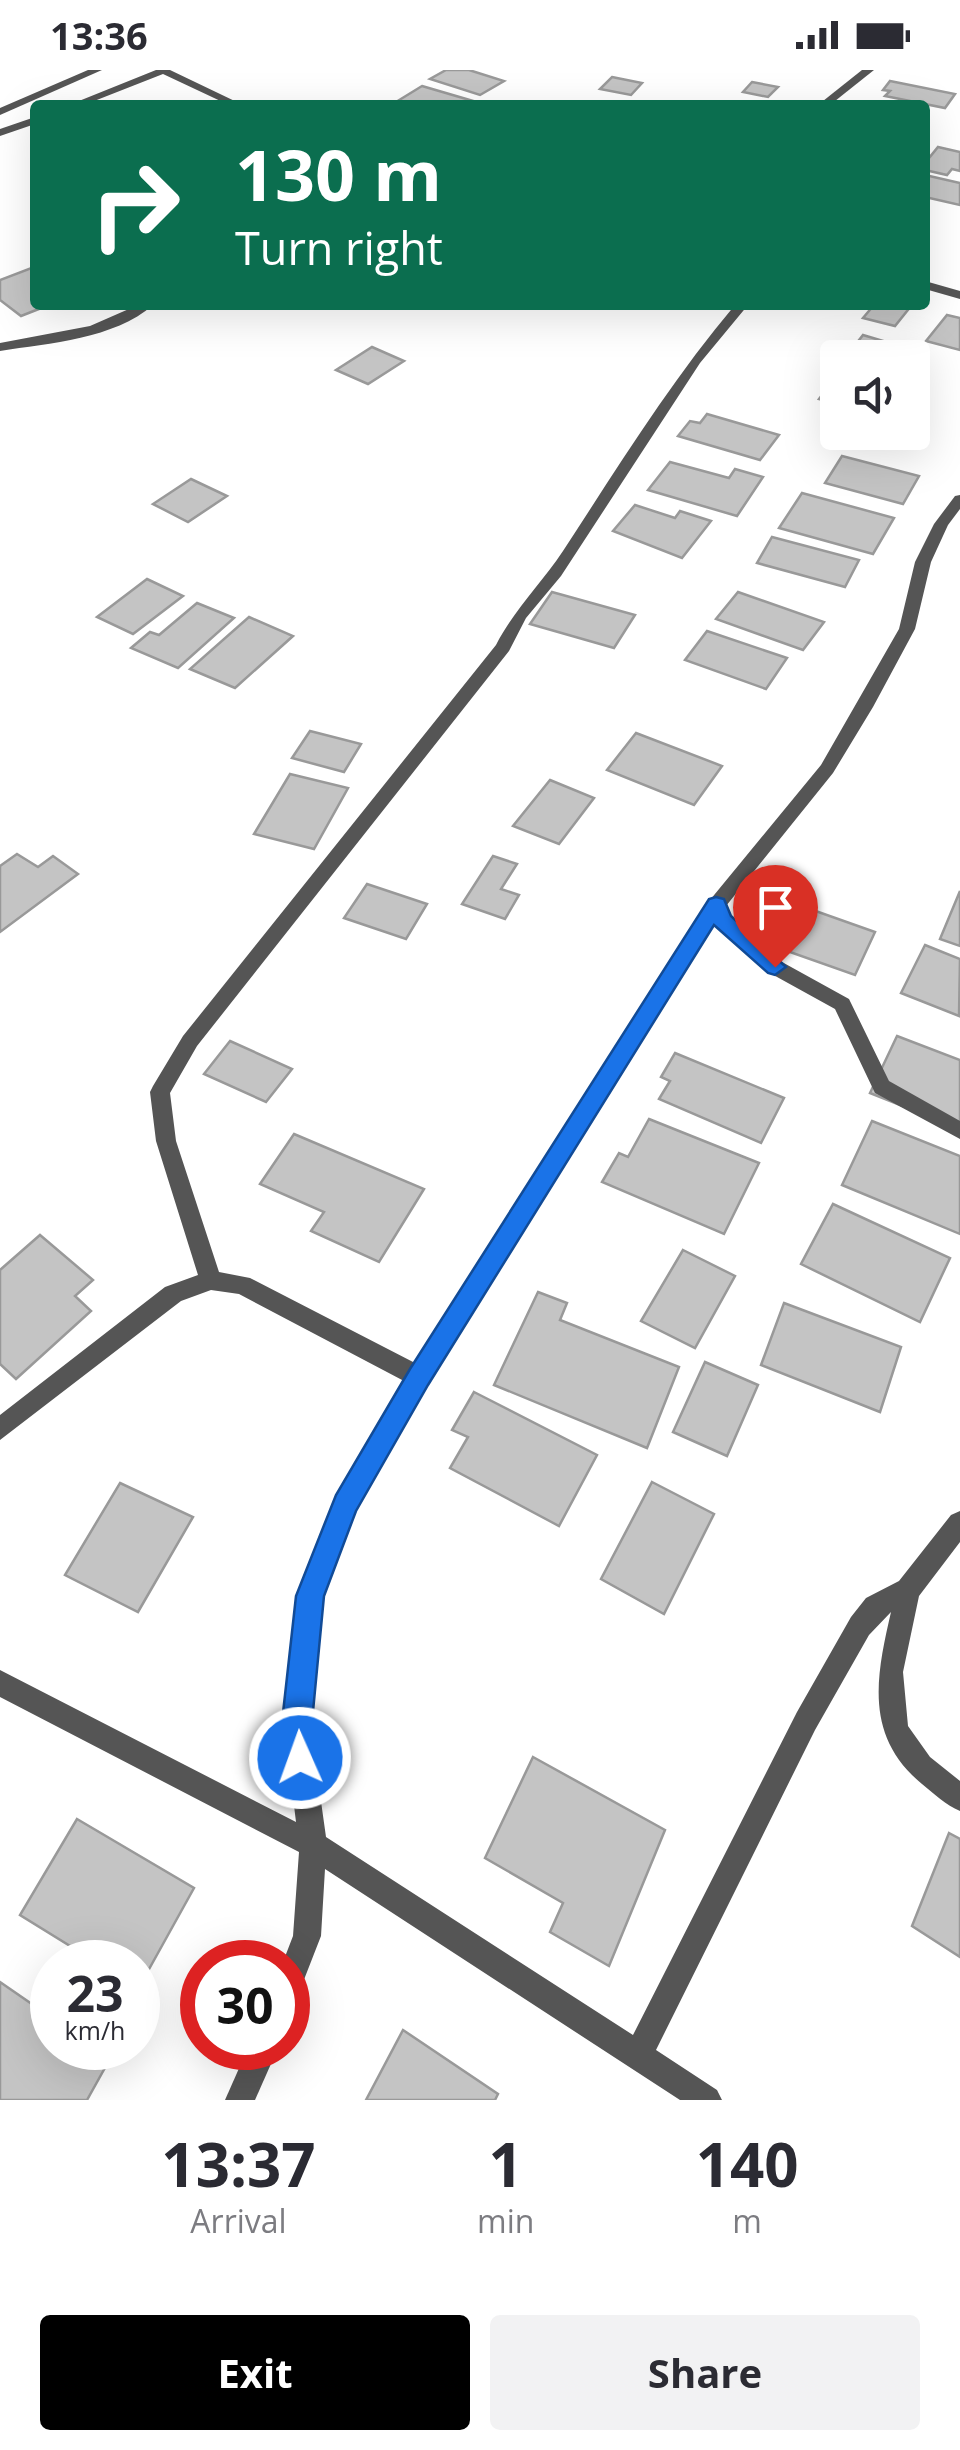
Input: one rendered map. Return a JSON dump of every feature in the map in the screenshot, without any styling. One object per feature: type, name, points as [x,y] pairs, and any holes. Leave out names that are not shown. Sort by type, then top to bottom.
[{"type":"street","points":[[0,112],[97,70]]},
{"type":"street","points":[[87,100],[164,70],[227,100]]},
{"type":"street","points":[[830,100],[869,70]]},
{"type":"street","points":[[0,133],[30,122]]},
{"type":"street","points":[[930,287],[959,292]]},
{"type":"street","points":[[0,347],[59,338],[139,310]]},
{"type":"street","points":[[210,1280],[166,1141],[160,1092],[190,1041],[503,647],[519,616],[556,573],[695,361],[738,310]]},
{"type":"street","points":[[305,1940],[312,1846],[297,1722],[310,1596],[345,1504],[419,1377],[716,905],[827,769],[865,708],[907,630],[929,550],[960,500]]},
{"type":"street","points":[[716,905],[722,920],[775,967],[842,1004],[882,1087],[960,1130]]},
{"type":"street","points":[[0,1429],[173,1294],[210,1280],[242,1285],[419,1377]]},
{"type":"street","points":[[638,2054],[806,1721],[860,1626],[875,1607],[908,1590],[960,1523]]},
{"type":"street","points":[[908,1590],[890,1672],[895,1731],[921,1766],[960,1798]]},
{"type":"street","points":[[0,1683],[312,1846],[707,2100]]},
{"type":"street","points":[[240,2100],[253,2070]]},
{"type":"building","points":[[446,70],[469,70],[504,81],[480,95],[430,79]]},
{"type":"building","points":[[612,77],[642,83],[631,95],[600,89]]},
{"type":"building","points":[[890,81],[955,94],[945,108],[930,105],[930,100],[885,96],[890,91],[883,90]]},
{"type":"building","points":[[752,82],[778,87],[768,97],[743,92]]},
{"type":"building","points":[[422,86],[470,100],[399,100]]},
{"type":"building","points":[[938,147],[960,152],[960,171],[952,169],[947,175],[930,171],[930,157]]},
{"type":"building","points":[[930,176],[960,183],[960,205],[930,198]]},
{"type":"building","points":[[30,269],[30,310],[36,310],[21,316],[0,300],[0,280]]},
{"type":"building","points":[[870,310],[908,310],[895,326],[863,318]]},
{"type":"building","points":[[947,315],[960,318],[960,350],[927,340]]},
{"type":"building","points":[[372,347],[404,361],[368,384],[336,370]]},
{"type":"building","points":[[707,414],[779,435],[760,460],[678,436],[690,421],[700,423]]},
{"type":"building","points":[[842,456],[919,476],[903,504],[825,483]]},
{"type":"building","points":[[670,462],[729,478],[735,469],[763,477],[737,516],[648,490]]},
{"type":"building","points":[[191,479],[227,496],[188,522],[153,504]]},
{"type":"building","points":[[802,493],[894,518],[873,554],[779,528]]},
{"type":"building","points":[[635,505],[675,518],[680,511],[711,521],[682,558],[613,531]]},
{"type":"building","points":[[772,537],[859,560],[845,587],[757,563]]},
{"type":"building","points":[[147,579],[183,596],[133,634],[97,617]]},
{"type":"building","points":[[552,592],[635,615],[614,648],[530,624]]},
{"type":"building","points":[[738,592],[824,622],[803,650],[716,619]]},
{"type":"building","points":[[197,603],[234,618],[178,668],[131,648],[150,632],[159,635]]},
{"type":"building","points":[[249,617],[293,636],[235,688],[190,669]]},
{"type":"building","points":[[707,631],[787,658],[766,689],[685,660]]},
{"type":"building","points":[[310,731],[361,744],[344,772],[292,758]]},
{"type":"building","points":[[636,733],[722,766],[694,805],[607,770]]},
{"type":"building","points":[[290,774],[348,788],[314,849],[254,834]]},
{"type":"building","points":[[550,780],[594,798],[559,844],[513,826]]},
{"type":"building","points":[[17,854],[38,867],[53,856],[78,874],[0,932],[0,866]]},
{"type":"building","points":[[493,856],[517,864],[501,889],[519,895],[505,919],[462,904]]},
{"type":"building","points":[[367,884],[427,904],[406,939],[344,918]]},
{"type":"building","points":[[960,891],[960,946],[940,939]]},
{"type":"building","points":[[776,897],[875,932],[855,975],[753,939]]},
{"type":"building","points":[[925,945],[960,959],[959,1016],[901,993]]},
{"type":"building","points":[[897,1036],[960,1060],[960,1129],[870,1093]]},
{"type":"building","points":[[230,1041],[292,1069],[266,1102],[204,1074]]},
{"type":"building","points":[[675,1053],[784,1098],[761,1143],[659,1099],[670,1081],[661,1077]]},
{"type":"building","points":[[649,1119],[759,1163],[724,1234],[602,1182],[619,1153],[628,1157]]},
{"type":"building","points":[[872,1121],[960,1156],[960,1234],[842,1185]]},
{"type":"building","points":[[294,1134],[424,1189],[379,1262],[311,1231],[324,1212],[260,1184]]},
{"type":"building","points":[[833,1204],[950,1258],[920,1322],[801,1264]]},
{"type":"building","points":[[40,1235],[93,1280],[75,1296],[91,1311],[16,1379],[0,1364],[0,1270]]},
{"type":"building","points":[[683,1250],[735,1276],[695,1348],[641,1321]]},
{"type":"building","points":[[538,1292],[567,1303],[560,1320],[679,1367],[647,1448],[494,1385]]},
{"type":"building","points":[[784,1303],[901,1347],[880,1412],[761,1365]]},
{"type":"building","points":[[705,1362],[758,1385],[727,1456],[673,1432]]},
{"type":"building","points":[[474,1392],[597,1455],[559,1526],[450,1468],[468,1437],[452,1430]]},
{"type":"building","points":[[652,1482],[714,1514],[664,1614],[601,1579]]},
{"type":"building","points":[[120,1483],[193,1517],[138,1612],[65,1575]]},
{"type":"building","points":[[533,1757],[665,1830],[609,1966],[550,1932],[563,1903],[485,1858]]},
{"type":"building","points":[[77,1819],[194,1888],[160,1949],[160,1940],[60,1940],[20,1915]]},
{"type":"building","points":[[949,1833],[960,1839],[960,1957],[912,1926]]},
{"type":"building","points":[[0,1982],[30,2003],[30,2070],[104,2070],[87,2100],[0,2100]]},
{"type":"building","points":[[403,2030],[498,2094],[495,2100],[366,2100]]},
{"type":"route","points":[[300,1758],[297,1722],[310,1596],[345,1504],[419,1377],[592,1108],[716,905],[722,920],[775,967]]}]
